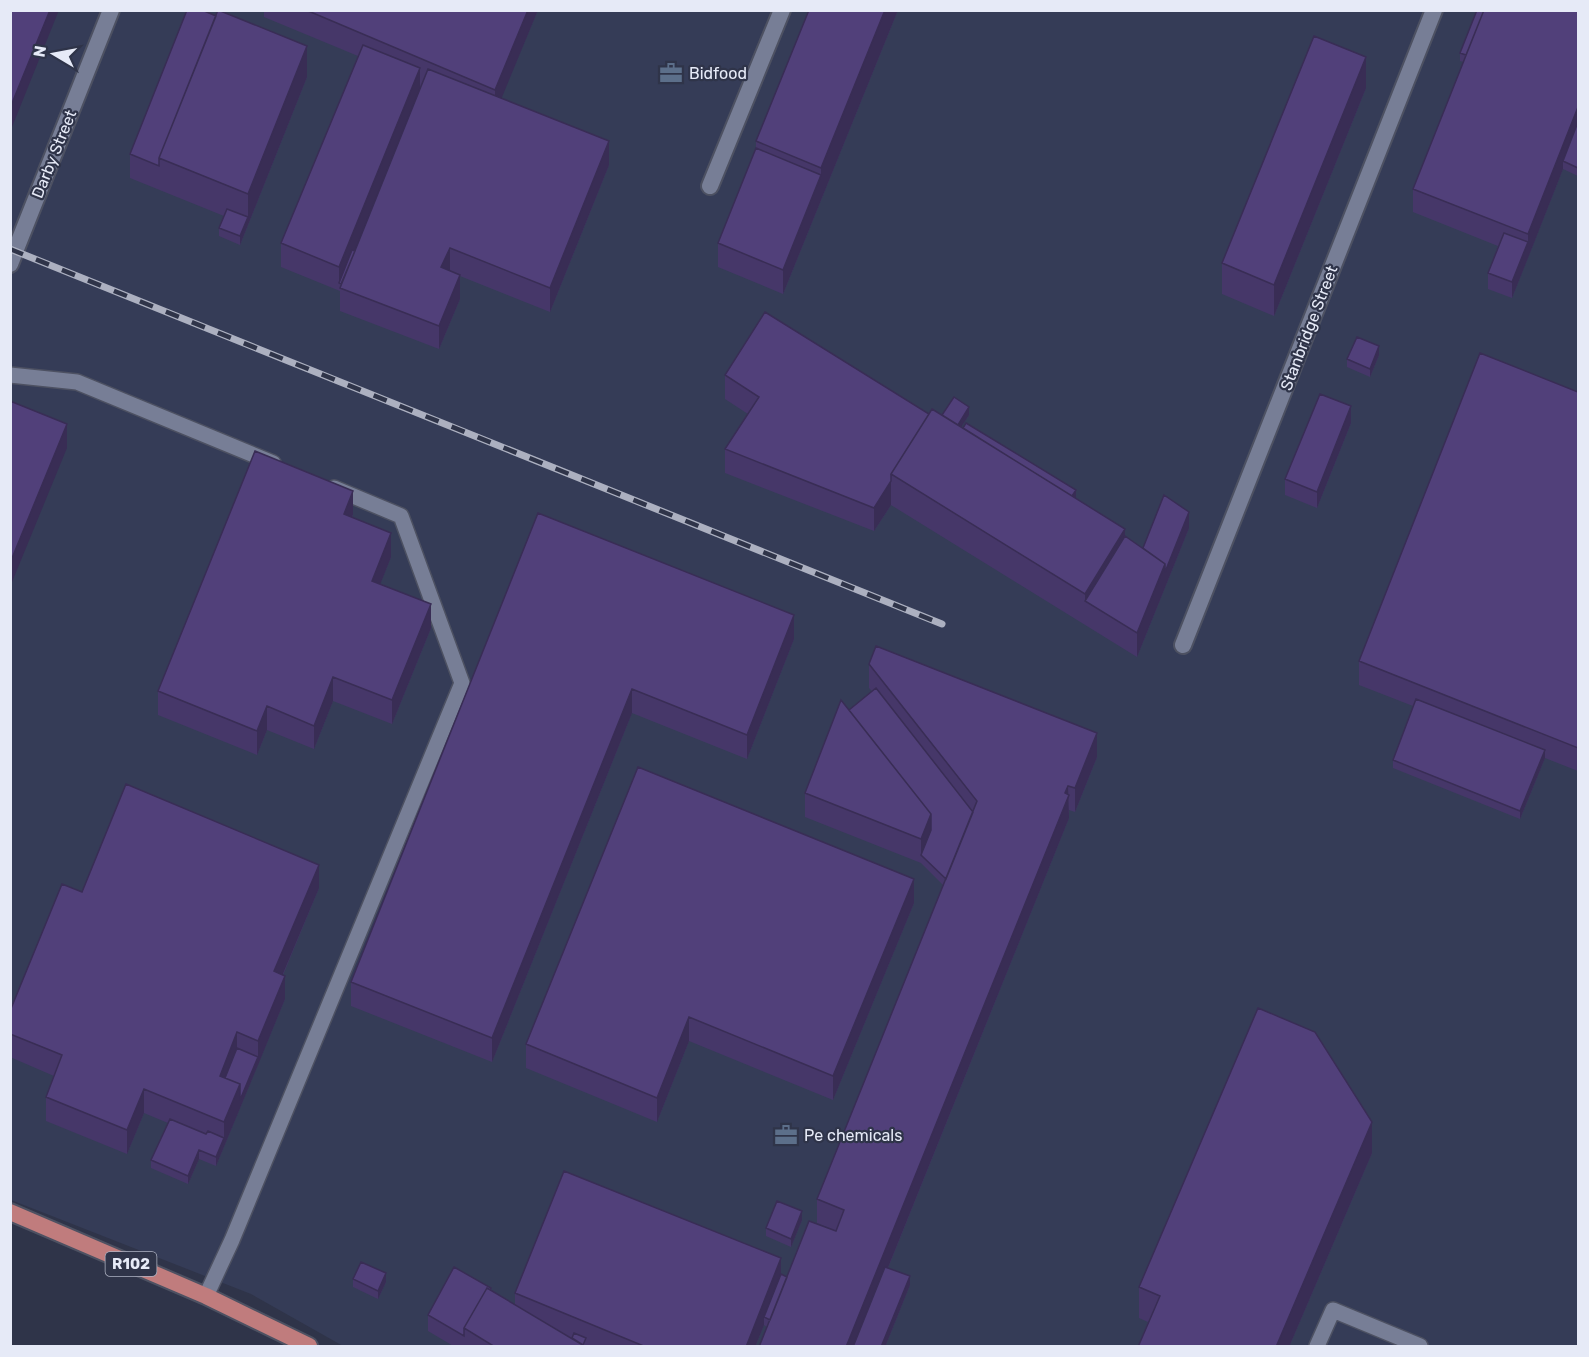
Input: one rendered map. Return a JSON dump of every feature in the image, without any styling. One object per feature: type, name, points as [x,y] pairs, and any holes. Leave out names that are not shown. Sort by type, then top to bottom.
[{"type":"main road","name":"R102","points":[[10,1212],[206,1296],[309,1347]]},
{"type":"street","name":"Darby Street","points":[[10,264],[111,10]]},
{"type":"street","points":[[710,186],[783,10]]},
{"type":"street","name":"Stanbridge Street","points":[[1183,645],[1434,10]]},
{"type":"lane","points":[[10,375],[77,382],[283,467]]},
{"type":"lane","points":[[206,1296],[241,1218],[462,683],[401,516],[315,480]]},
{"type":"lane","points":[[1317,1347],[1333,1310],[1420,1347]]},
{"type":"shaded area","points":[[10,11],[1578,11],[1578,1346],[343,1346],[251,1294],[11,1200]]},
{"type":"building","points":[[10,10],[50,10],[10,108]]},
{"type":"building","points":[[187,10],[202,10],[216,16],[159,158],[159,166],[130,154]]},
{"type":"building","points":[[218,10],[307,46],[248,194],[159,158]]},
{"type":"building","points":[[306,10],[528,10],[495,90]]},
{"type":"building","points":[[809,10],[885,10],[821,168],[756,141]]},
{"type":"building","points":[[1477,10],[1484,10],[1466,55],[1460,53]]},
{"type":"building","points":[[1484,10],[1578,10],[1578,107],[1528,234],[1413,189]]},
{"type":"building","points":[[1314,36],[1366,57],[1274,285],[1222,263]]},
{"type":"building","points":[[363,45],[420,68],[339,267],[281,243]]},
{"type":"building","points":[[428,69],[609,141],[550,288],[450,248],[441,267],[460,275],[439,326],[340,288]]},
{"type":"building","points":[[1578,122],[1578,168],[1563,161]]},
{"type":"building","points":[[756,148],[821,175],[783,270],[718,243]]},
{"type":"building","points":[[227,209],[248,217],[240,236],[219,228]]},
{"type":"building","points":[[1504,233],[1528,242],[1512,282],[1488,273]]},
{"type":"building","points":[[352,250],[355,251],[341,284],[339,283]]},
{"type":"building","points":[[765,312],[929,414],[891,474],[891,481],[874,508],[725,449],[759,397],[725,375]]},
{"type":"building","points":[[1357,337],[1379,346],[1370,369],[1347,359]]},
{"type":"building","points":[[1480,353],[1578,392],[1578,748],[1359,661]]},
{"type":"building","points":[[1320,394],[1351,406],[1317,492],[1285,479]]},
{"type":"building","points":[[954,397],[969,407],[958,425],[942,415]]},
{"type":"building","points":[[10,401],[67,424],[10,563]]},
{"type":"building","points":[[932,409],[1125,529],[1085,594],[891,474]]},
{"type":"building","points":[[966,423],[1076,490],[1072,496],[963,428]]},
{"type":"building","points":[[255,451],[353,491],[344,514],[391,533],[372,581],[431,604],[392,700],[333,677],[314,726],[267,706],[257,731],[158,691]]},
{"type":"building","points":[[1164,495],[1189,512],[1165,572],[1165,564],[1143,548]]},
{"type":"building","points":[[538,513],[794,615],[747,735],[632,689],[492,1038],[351,982]]},
{"type":"building","points":[[1125,536],[1165,564],[1137,633],[1085,601]]},
{"type":"building","points":[[876,646],[1097,733],[1075,788],[1068,786],[1065,793],[1069,795],[846,1347],[759,1347],[809,1221],[836,1231],[844,1210],[817,1199],[977,801],[869,664]]},
{"type":"building","points":[[876,688],[973,812],[946,879],[921,855],[931,830],[931,814],[849,710]]},
{"type":"building","points":[[1416,699],[1545,750],[1520,811],[1393,760]]},
{"type":"building","points":[[841,700],[931,814],[921,839],[805,793]]},
{"type":"building","points":[[638,767],[914,879],[833,1076],[689,1017],[657,1098],[526,1044]]},
{"type":"building","points":[[126,784],[319,865],[274,971],[285,976],[258,1041],[237,1032],[220,1076],[240,1084],[224,1122],[144,1089],[127,1130],[46,1097],[62,1055],[10,1034],[10,1011],[62,884],[82,892]]},
{"type":"building","points":[[1258,1008],[1315,1032],[1372,1122],[1276,1347],[1138,1347],[1160,1296],[1139,1287]]},
{"type":"building","points":[[237,1048],[258,1057],[240,1100],[240,1084],[225,1078]]},
{"type":"building","points":[[170,1119],[206,1134],[208,1131],[224,1138],[216,1157],[199,1150],[188,1176],[151,1160]]},
{"type":"building","points":[[564,1171],[781,1258],[746,1347],[646,1347],[515,1293]]},
{"type":"building","points":[[777,1201],[802,1211],[791,1239],[766,1228]]},
{"type":"building","points":[[361,1262],[386,1273],[378,1291],[353,1279]]},
{"type":"building","points":[[454,1267],[491,1288],[490,1290],[487,1288],[464,1328],[464,1336],[428,1315]]},
{"type":"building","points":[[885,1267],[910,1276],[881,1347],[853,1347]]},
{"type":"building","points":[[781,1274],[787,1277],[770,1320],[764,1317]]},
{"type":"building","points":[[487,1288],[586,1347],[495,1347],[464,1328]]},
{"type":"building","points":[[574,1333],[586,1338],[583,1345],[572,1338]]},
{"type":"railway","points":[[10,249],[942,624]]},
{"type":"place","name":"Bidfood","points":[[671,73]]},
{"type":"place","name":"Pe chemicals","points":[[786,1135]]}]
